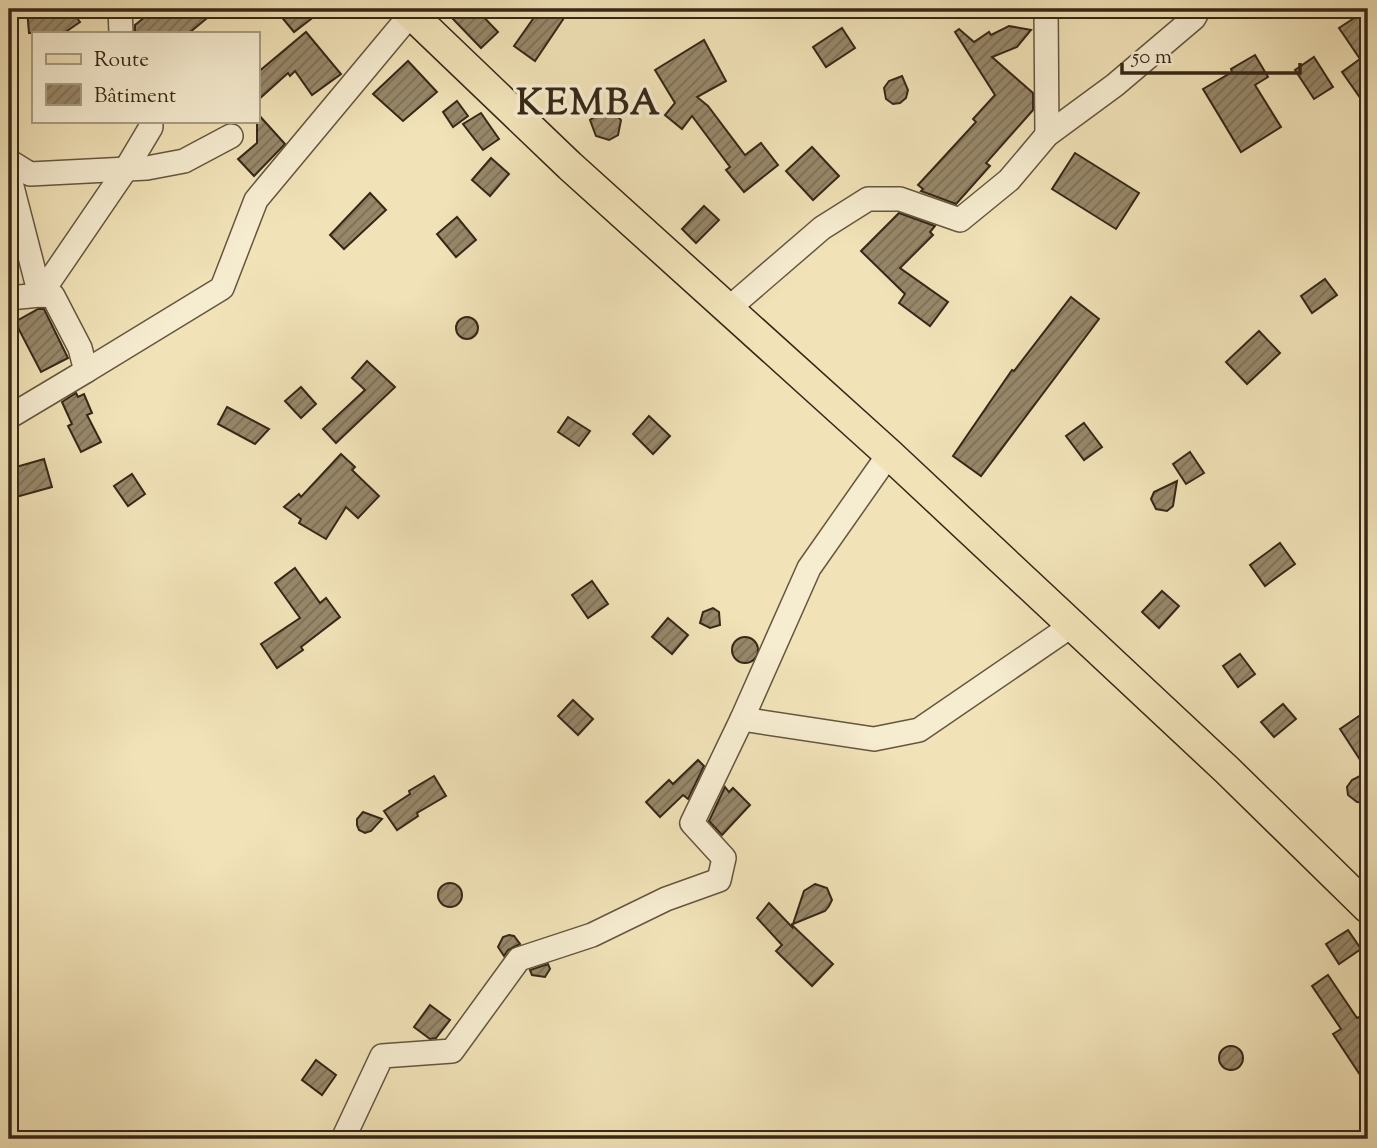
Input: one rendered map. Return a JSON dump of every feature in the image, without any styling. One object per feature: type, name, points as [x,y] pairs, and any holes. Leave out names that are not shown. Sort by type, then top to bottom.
[{"type":"main road","points":[[409,11],[570,166],[889,454],[1227,770],[1368,908]]},
{"type":"street","points":[[120,9],[121,32]]},
{"type":"street","points":[[1046,9],[1047,135]]},
{"type":"street","points":[[728,309],[822,228],[867,199],[900,199],[960,220],[1009,180],[1047,135],[1125,76],[1194,18],[1199,9]]},
{"type":"street","points":[[9,417],[222,288],[256,200],[409,11]]},
{"type":"street","points":[[40,295],[126,169],[151,127],[150,122]]},
{"type":"street","points":[[9,161],[30,174],[147,168],[184,161],[232,136]]},
{"type":"street","points":[[9,175],[40,295]]},
{"type":"street","points":[[9,298],[53,296],[80,348],[86,371]]},
{"type":"street","points":[[343,1139],[382,1056],[452,1051],[519,959],[592,935],[666,899],[719,880],[724,858],[692,823],[809,568],[889,454]]},
{"type":"street","points":[[742,719],[874,739],[919,730],[1072,626]]},
{"type":"building","points":[[27,9],[70,9],[80,22],[65,32],[29,33]]},
{"type":"building","points":[[155,9],[218,9],[190,32],[135,32],[135,25]]},
{"type":"building","points":[[275,9],[324,9],[294,32]]},
{"type":"building","points":[[463,9],[476,9],[498,32],[481,48],[453,19]]},
{"type":"building","points":[[540,9],[570,9],[535,61],[514,46]]},
{"type":"building","points":[[1368,9],[1368,109],[1342,72],[1360,59],[1339,28]]},
{"type":"building","points":[[1009,26],[1031,30],[1017,47],[992,57],[1033,93],[1033,110],[986,163],[990,166],[956,204],[921,191],[923,189],[918,185],[976,122],[973,119],[995,95],[955,32],[959,29],[974,42],[989,32],[991,35]]},
{"type":"building","points":[[842,28],[855,48],[826,67],[813,47]]},
{"type":"building","points":[[306,32],[341,74],[312,95],[295,71],[290,76],[288,73],[259,99],[259,71]]},
{"type":"building","points":[[704,40],[726,81],[697,97],[708,106],[745,155],[761,143],[778,165],[744,192],[726,170],[730,167],[692,116],[682,129],[665,115],[675,103],[655,70]]},
{"type":"building","points":[[1255,55],[1268,77],[1255,85],[1281,127],[1241,152],[1203,89]]},
{"type":"building","points":[[1314,57],[1333,87],[1314,99],[1295,70]]},
{"type":"building","points":[[408,61],[437,92],[403,121],[373,94]]},
{"type":"building","points":[[902,76],[908,90],[906,98],[893,104],[886,99],[884,88],[889,81]]},
{"type":"building","points":[[457,101],[468,116],[453,127],[443,112]]},
{"type":"building","points":[[604,111],[614,113],[621,120],[618,135],[609,140],[596,136],[590,120]]},
{"type":"building","points":[[481,113],[499,139],[483,150],[463,124]]},
{"type":"building","points":[[259,115],[285,144],[254,176],[238,159],[257,143]]},
{"type":"building","points":[[812,147],[839,176],[813,200],[786,171]]},
{"type":"building","points":[[1075,153],[1139,193],[1116,229],[1052,189]]},
{"type":"building","points":[[491,158],[509,174],[490,196],[472,180]]},
{"type":"building","points":[[370,193],[386,210],[344,249],[330,235]]},
{"type":"building","points":[[704,206],[719,220],[696,243],[682,229]]},
{"type":"building","points":[[899,213],[935,226],[930,232],[933,235],[900,268],[948,302],[930,326],[899,303],[905,294],[861,251]]},
{"type":"building","points":[[457,217],[476,240],[456,257],[437,234]]},
{"type":"building","points":[[1325,279],[1337,295],[1312,313],[1301,296]]},
{"type":"building","points":[[1071,297],[1099,319],[981,476],[953,456],[1012,370],[1014,371]]},
{"type":"building","points":[[38,309],[44,309],[68,358],[41,372],[15,322]]},
{"type":"building","points":[[467,317],[475,320],[478,328],[475,336],[467,339],[459,336],[456,328],[459,320]]},
{"type":"building","points":[[1259,331],[1280,353],[1247,384],[1226,362]]},
{"type":"building","points":[[367,361],[395,387],[336,443],[323,429],[365,390],[352,378]]},
{"type":"building","points":[[301,387],[316,404],[301,418],[285,401]]},
{"type":"building","points":[[76,393],[78,397],[84,394],[92,413],[87,415],[101,442],[81,452],[68,426],[72,424],[62,402]]},
{"type":"building","points":[[227,407],[269,429],[255,444],[218,424]]},
{"type":"building","points":[[649,416],[670,436],[653,454],[633,434]]},
{"type":"building","points":[[568,417],[590,431],[579,446],[558,432]]},
{"type":"building","points":[[1084,423],[1102,447],[1084,460],[1066,436]]},
{"type":"building","points":[[1190,452],[1204,473],[1186,484],[1173,464]]},
{"type":"building","points":[[341,454],[355,467],[352,470],[379,496],[358,518],[346,507],[326,539],[299,523],[301,519],[284,507],[299,494],[301,497]]},
{"type":"building","points":[[44,459],[52,487],[9,499],[9,469]]},
{"type":"building","points":[[132,474],[145,494],[128,506],[114,486]]},
{"type":"building","points":[[1177,481],[1173,506],[1167,511],[1156,509],[1151,499],[1154,492]]},
{"type":"building","points":[[1280,543],[1295,564],[1265,586],[1250,565]]},
{"type":"building","points":[[295,568],[320,603],[326,598],[340,617],[301,647],[303,650],[277,668],[261,644],[300,618],[275,583]]},
{"type":"building","points":[[592,581],[608,604],[588,618],[572,595]]},
{"type":"building","points":[[1162,591],[1179,606],[1159,628],[1142,612]]},
{"type":"building","points":[[713,608],[719,612],[720,625],[710,628],[700,623],[703,612]]},
{"type":"building","points":[[668,618],[688,635],[672,654],[652,637]]},
{"type":"building","points":[[745,637],[754,641],[758,650],[754,659],[745,663],[736,659],[732,650],[736,641]]},
{"type":"building","points":[[1240,654],[1255,674],[1238,687],[1223,666]]},
{"type":"building","points":[[573,700],[593,719],[578,735],[558,716]]},
{"type":"building","points":[[1283,704],[1296,719],[1274,737],[1261,722]]},
{"type":"building","points":[[1368,710],[1368,772],[1340,729]]},
{"type":"building","points":[[698,760],[704,766],[688,799],[683,795],[660,817],[646,802],[669,780],[673,784]]},
{"type":"building","points":[[1368,772],[1368,803],[1357,802],[1348,795],[1347,787],[1352,780]]},
{"type":"building","points":[[434,776],[446,796],[417,813],[418,816],[397,830],[384,811]]},
{"type":"building","points":[[725,787],[729,792],[733,788],[750,805],[722,835],[709,821]]},
{"type":"building","points":[[363,812],[382,819],[371,831],[365,833],[359,830],[357,825],[357,819]]},
{"type":"building","points":[[450,883],[458,887],[462,895],[458,903],[450,907],[442,903],[438,895],[442,887]]},
{"type":"building","points":[[815,884],[827,888],[832,900],[829,906],[825,911],[793,924],[804,891]]},
{"type":"building","points":[[769,903],[833,964],[812,986],[776,951],[782,945],[757,918]]},
{"type":"building","points":[[1348,930],[1361,949],[1339,964],[1326,944]]},
{"type":"building","points":[[514,936],[520,944],[508,950],[504,956],[498,947],[503,937]]},
{"type":"building","points":[[548,964],[550,969],[545,977],[532,975],[530,970]]},
{"type":"building","points":[[1328,975],[1368,1030],[1368,1087],[1333,1034],[1341,1029],[1312,986]]},
{"type":"building","points":[[430,1005],[450,1020],[436,1038],[430,1039],[414,1027]]},
{"type":"building","points":[[1231,1046],[1239,1050],[1243,1058],[1239,1066],[1231,1070],[1223,1066],[1219,1058],[1223,1050]]},
{"type":"building","points":[[316,1060],[336,1075],[322,1095],[302,1080]]},
{"type":"district","name":"KEMBA","points":[[589,105]]}]
